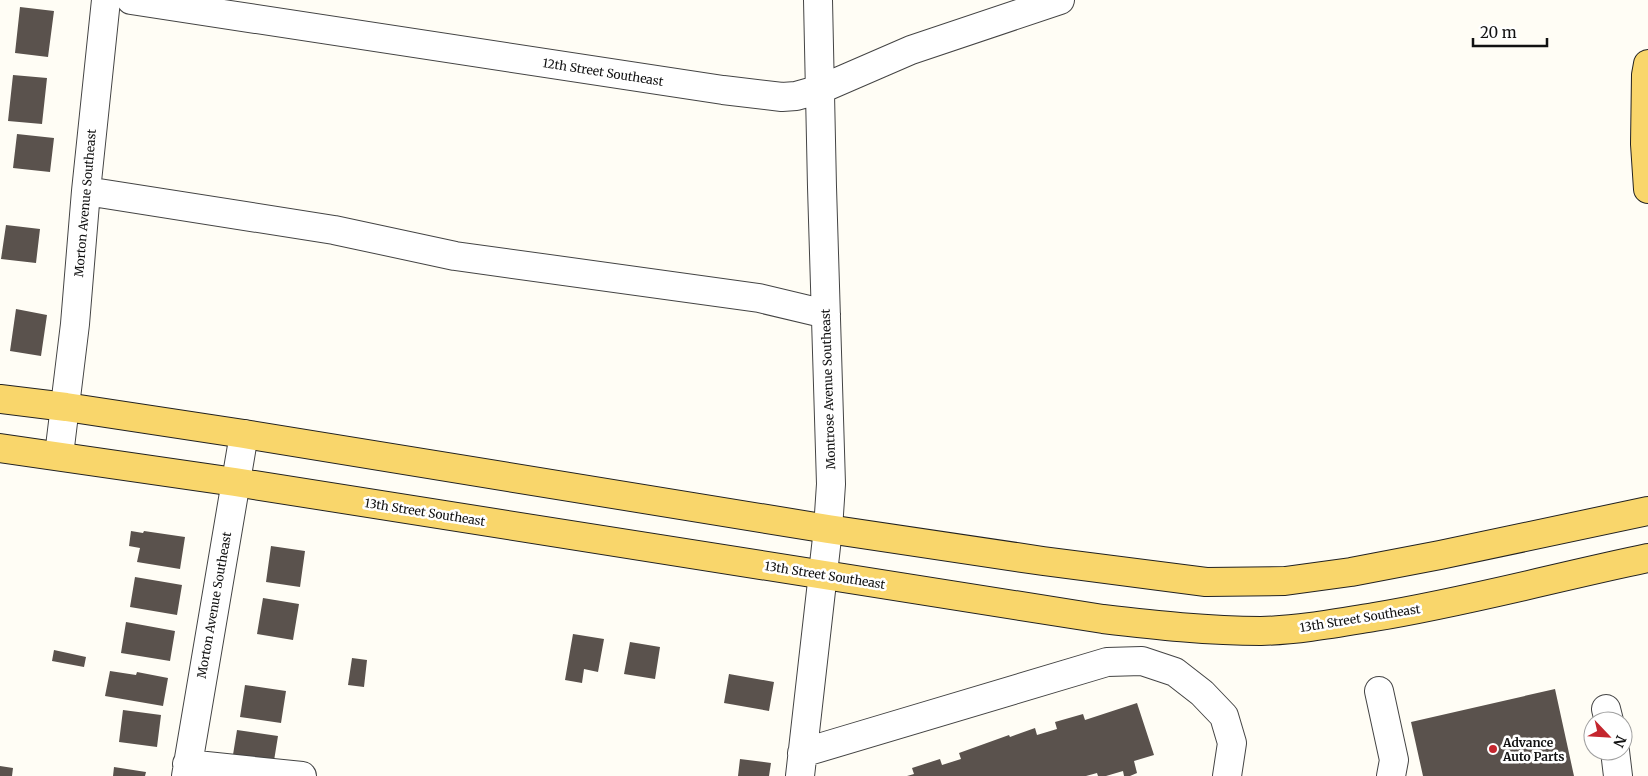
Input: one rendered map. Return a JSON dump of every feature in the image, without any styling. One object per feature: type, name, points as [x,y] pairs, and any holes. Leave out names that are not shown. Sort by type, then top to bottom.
[{"type":"main road","points":[[1648,64],[1646,74],[1648,188]]},
{"type":"main road","points":[[0,399],[244,434],[1043,562],[1206,582],[1285,581],[1351,572],[1440,556],[1648,511]]},
{"type":"main road","name":"13th Street Southeast","points":[[0,448],[59,455],[1103,619],[1174,628],[1262,630],[1324,626],[1422,609],[1648,558]]},
{"type":"street","name":"Morton Avenue Southeast","points":[[59,455],[76,315],[86,191],[106,0]]},
{"type":"street","name":"12th Street Southeast","points":[[131,0],[723,90],[782,97],[796,96],[820,89],[910,50],[1060,0]]},
{"type":"street","name":"Montrose Avenue Southeast","points":[[801,764],[821,574],[828,528],[831,484],[818,0]]},
{"type":"street","points":[[86,191],[334,230],[455,256],[759,298],[826,314]]},
{"type":"street","name":"Morton Avenue Southeast","points":[[186,770],[244,434]]},
{"type":"street","points":[[801,764],[1106,662],[1142,661],[1175,672],[1202,692],[1224,716],[1232,743],[1227,776]]},
{"type":"street","points":[[1379,691],[1394,760],[1391,776]]},
{"type":"street","points":[[1616,761],[1618,776]]},
{"type":"street","points":[[186,770],[302,776]]},
{"type":"building","points":[[20,7],[54,11],[48,57],[15,53]]},
{"type":"building","points":[[13,75],[47,78],[42,124],[8,121]]},
{"type":"building","points":[[17,134],[54,138],[50,172],[13,168]]},
{"type":"building","points":[[6,225],[40,229],[36,263],[1,259]]},
{"type":"building","points":[[16,309],[47,315],[41,356],[10,351]]},
{"type":"building","points":[[131,531],[185,537],[180,569],[137,562],[140,548],[129,546]]},
{"type":"building","points":[[271,546],[305,551],[300,587],[266,582]]},
{"type":"building","points":[[135,577],[182,585],[177,615],[130,607]]},
{"type":"building","points":[[263,598],[299,604],[293,640],[257,634]]},
{"type":"building","points":[[126,622],[175,631],[170,661],[121,653]]},
{"type":"building","points":[[573,634],[604,639],[598,672],[584,669],[582,683],[565,680]]},
{"type":"building","points":[[630,642],[660,647],[655,679],[624,674]]},
{"type":"building","points":[[54,650],[86,657],[84,667],[52,661]]},
{"type":"building","points":[[352,658],[367,660],[364,687],[348,685]]},
{"type":"building","points":[[110,671],[136,675],[137,672],[168,678],[163,706],[105,696]]},
{"type":"building","points":[[729,674],[774,682],[769,711],[724,703]]},
{"type":"building","points":[[245,685],[286,691],[281,723],[240,717]]},
{"type":"building","name":"Advance Auto Parts","points":[[1555,689],[1574,776],[1423,776],[1411,722]]},
{"type":"building","points":[[1137,703],[1154,755],[1134,761],[1137,773],[1130,776],[1124,776],[1123,771],[1106,776],[1098,776],[1097,773],[1086,776],[907,776],[914,774],[912,768],[940,759],[942,765],[961,759],[959,753],[1009,735],[1010,737],[1035,728],[1037,735],[1057,729],[1055,722],[1083,714],[1085,720]]},
{"type":"building","points":[[123,710],[161,715],[157,747],[119,742]]},
{"type":"building","points":[[237,730],[278,736],[273,767],[232,761]]},
{"type":"building","points":[[740,759],[771,763],[769,776],[738,776]]},
{"type":"building","points":[[0,766],[13,768],[12,776],[0,776]]},
{"type":"building","points":[[114,767],[146,772],[145,776],[113,776]]},
{"type":"place","name":"Advance Auto Parts","points":[[1493,749]]}]
